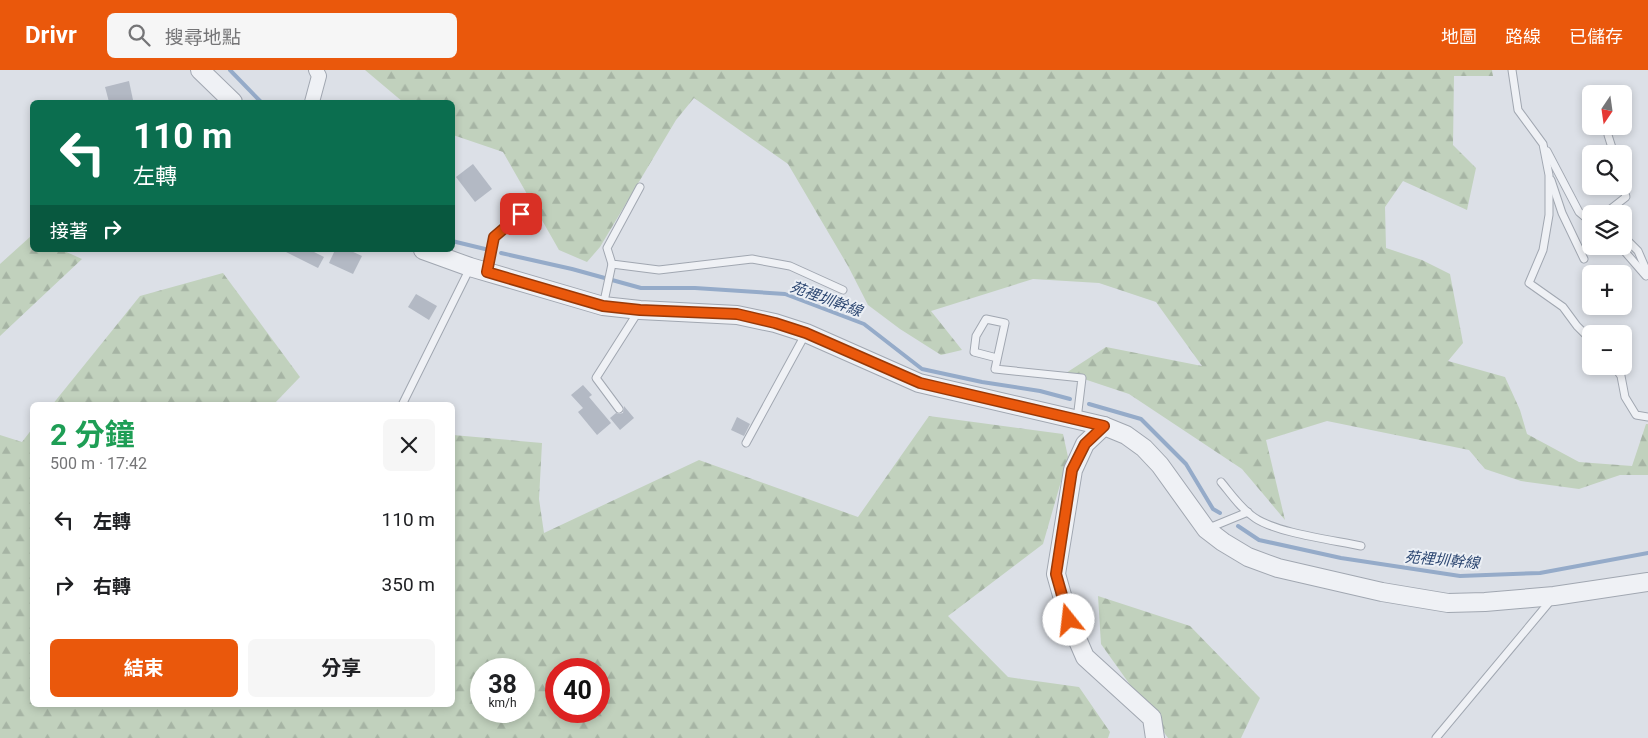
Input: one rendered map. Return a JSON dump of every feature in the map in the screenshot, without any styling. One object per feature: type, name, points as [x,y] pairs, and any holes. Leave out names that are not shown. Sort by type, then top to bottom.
[{"type":"street","points":[[200,70],[231,100]]},
{"type":"street","points":[[313,100],[319,76],[316,70]]},
{"type":"street","points":[[429,252],[470,267],[603,306],[640,310],[737,314],[806,333],[920,383],[1104,426],[1126,435],[1144,448],[1160,465],[1206,529],[1248,557],[1278,568],[1382,592],[1448,603],[1554,596],[1648,582]]},
{"type":"street","points":[[1104,426],[1085,444],[1072,470],[1056,574],[1069,620],[1085,657],[1152,718],[1155,738]]},
{"type":"lane","points":[[1512,70],[1518,110],[1543,144],[1582,214]]},
{"type":"lane","points":[[1608,135],[1611,145]]},
{"type":"lane","points":[[1543,144],[1562,213],[1584,259]]},
{"type":"lane","points":[[1550,175],[1549,215],[1542,250],[1529,283],[1563,307],[1582,331]]},
{"type":"lane","points":[[603,306],[612,264],[607,248],[640,187]]},
{"type":"lane","points":[[1616,205],[1626,197],[1625,195]]},
{"type":"lane","points":[[487,272],[494,237],[521,214]]},
{"type":"lane","points":[[1632,245],[1638,251],[1648,276]]},
{"type":"lane","points":[[1628,255],[1648,276]]},
{"type":"lane","points":[[612,264],[659,270],[752,259],[790,266],[843,290]]},
{"type":"lane","points":[[403,402],[470,267]]},
{"type":"lane","points":[[619,409],[596,378],[640,310]]},
{"type":"lane","points":[[997,358],[974,352],[976,336],[986,319],[1004,322],[995,369],[1082,378],[1077,420]]},
{"type":"lane","points":[[746,444],[806,333]]},
{"type":"lane","points":[[1621,375],[1625,397],[1636,415],[1648,417]]},
{"type":"lane","points":[[1220,482],[1256,520],[1282,530],[1361,546]]},
{"type":"lane","points":[[1206,529],[1248,512]]},
{"type":"lane","points":[[1436,738],[1554,596]]},
{"type":"green space","points":[[365,70],[1492,70],[1493,76],[1454,76],[1453,145],[1476,168],[1467,210],[1403,181],[1385,207],[1386,248],[1422,260],[1450,274],[1463,343],[1448,361],[1505,377],[1520,410],[1527,434],[1579,462],[1632,466],[1646,424],[1648,424],[1648,475],[1620,475],[1579,489],[1521,481],[1485,469],[1469,450],[1327,421],[1266,440],[1285,520],[1242,469],[1129,394],[1066,373],[1106,347],[1202,366],[1156,302],[1099,283],[1033,279],[931,311],[962,350],[941,355],[900,329],[868,305],[848,266],[788,164],[694,98],[676,120],[600,247],[587,262],[559,250],[503,152],[455,136],[455,100],[401,100]]},
{"type":"green space","points":[[30,237],[30,252],[66,252],[82,259],[0,336],[0,264]]},
{"type":"green space","points":[[223,273],[300,377],[276,402],[54,402],[140,296]]},
{"type":"green space","points":[[929,416],[1063,434],[1068,457],[1043,544],[948,616],[1008,677],[1079,687],[1110,732],[1108,738],[0,738],[0,435],[22,442],[30,432],[30,707],[455,707],[455,435],[542,443],[539,499],[544,533],[699,460],[858,517]]},
{"type":"green space","points":[[1098,596],[1190,626],[1260,698],[1241,738],[1168,738],[1101,644]]},
{"type":"building","points":[[129,81],[133,100],[108,100],[105,87]]},
{"type":"building","points":[[473,164],[492,189],[475,202],[456,177]]},
{"type":"building","points":[[286,252],[314,252],[324,257],[318,268]]},
{"type":"building","points":[[334,252],[353,252],[362,256],[353,274],[329,263]]},
{"type":"building","points":[[416,294],[437,306],[429,320],[408,307]]},
{"type":"building","points":[[583,385],[592,395],[589,397],[611,423],[597,435],[578,412],[583,408],[571,395]]},
{"type":"building","points":[[624,406],[634,418],[620,430],[610,418],[616,413],[623,413]]},
{"type":"building","points":[[737,417],[750,424],[744,436],[731,430]]},
{"type":"waterway","name":"苑裡圳幹線","points":[[230,70],[259,100]]},
{"type":"waterway","name":"苑裡圳幹線","points":[[455,242],[485,249]]},
{"type":"waterway","name":"苑裡圳幹線","points":[[501,253],[572,269],[641,288],[695,288],[785,294],[864,324],[922,369],[982,382],[1040,391],[1070,399]]},
{"type":"waterway","name":"苑裡圳幹線","points":[[1089,404],[1141,419],[1186,464],[1213,509],[1220,513]]},
{"type":"waterway","name":"苑裡圳幹線","points":[[1238,526],[1259,540],[1341,558],[1460,576],[1540,573],[1648,553]]},
{"type":"route","points":[[521,214],[494,237],[487,272],[603,306],[640,310],[737,314],[775,323],[806,333],[920,383],[1104,426],[1085,444],[1072,470],[1056,574],[1069,620]]}]
